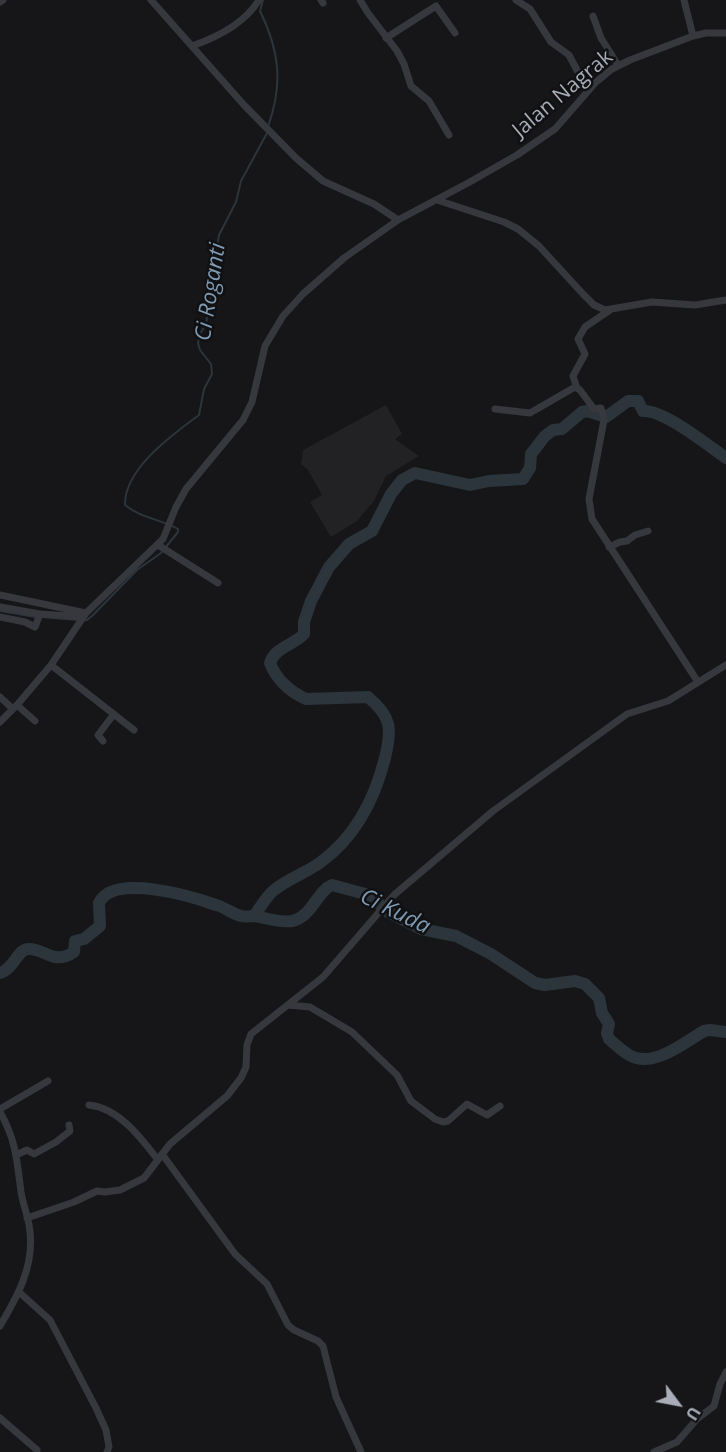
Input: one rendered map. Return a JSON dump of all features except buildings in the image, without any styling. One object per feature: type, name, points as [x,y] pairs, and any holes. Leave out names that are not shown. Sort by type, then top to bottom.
[{"type":"street","points":[[151,0],[265,127],[296,158],[323,180],[374,204],[398,220]]},
{"type":"street","points":[[192,46],[215,37],[240,21],[249,14],[259,0]]},
{"type":"street","points":[[360,0],[404,64],[411,86],[429,101],[449,135]]},
{"type":"street","points":[[516,0],[530,9],[551,42],[569,55],[588,91]]},
{"type":"street","points":[[684,0],[693,36]]},
{"type":"street","points":[[386,38],[436,6],[455,33]]},
{"type":"street","points":[[593,15],[601,38],[618,65]]},
{"type":"street","name":"Jalan Nagrak","points":[[0,722],[51,665],[82,618],[163,548],[163,539],[186,489],[243,420],[248,411],[265,346],[283,316],[303,294],[344,258],[398,220],[517,155],[555,129],[588,91],[618,65],[693,36],[726,33]]},
{"type":"street","points":[[437,200],[504,222],[518,229],[539,246],[594,304],[610,310]]},
{"type":"street","points":[[698,682],[592,519],[589,500],[604,417],[601,408],[594,409],[577,388],[573,376],[585,354],[578,339],[585,327],[610,310],[652,302],[695,305],[726,300]]},
{"type":"street","points":[[495,409],[530,413],[577,388]]},
{"type":"street","points":[[609,546],[648,531]]},
{"type":"street","points":[[163,548],[218,583]]},
{"type":"street","points":[[0,595],[82,618]]},
{"type":"street","points":[[0,607],[39,617],[82,618]]},
{"type":"street","points":[[0,617],[27,622],[35,627],[39,617]]},
{"type":"street","points":[[51,665],[134,730]]},
{"type":"street","points":[[27,1218],[74,1202],[96,1191],[120,1190],[144,1178],[181,1133],[227,1096],[241,1078],[246,1067],[248,1039],[332,968],[379,911],[432,861],[493,812],[627,714],[683,694],[726,665]]},
{"type":"street","points":[[0,697],[35,721]]},
{"type":"street","points":[[103,741],[98,735],[114,714]]},
{"type":"street","points":[[288,1005],[310,1007],[352,1032],[397,1075],[411,1101],[435,1119],[443,1122],[448,1120],[467,1104],[486,1115],[500,1106]]},
{"type":"street","points":[[0,1326],[20,1293],[30,1255],[30,1230],[21,1195],[10,1130],[0,1111],[48,1081]]},
{"type":"street","points":[[89,1105],[120,1118],[160,1157],[235,1254],[267,1284],[288,1325],[323,1346],[336,1397],[361,1452]]},
{"type":"street","points":[[16,1155],[27,1150],[34,1154],[46,1148],[69,1131],[69,1125]]},
{"type":"street","points":[[20,1293],[50,1320],[70,1356],[106,1430],[109,1447],[106,1452]]},
{"type":"street","points":[[654,1452],[677,1442],[697,1419],[714,1406],[726,1372]]},
{"type":"street","points":[[0,1418],[37,1450]]},
{"type":"shaded area","points":[[386,405],[402,434],[395,439],[419,456],[386,476],[374,501],[357,521],[331,537],[310,502],[322,495],[308,470],[301,464],[303,450]]},
{"type":"waterway","name":"Ci Roganti","points":[[263,0],[260,11],[272,40],[277,68],[276,96],[268,127]]},
{"type":"waterway","name":"Ci Roganti","points":[[83,620],[92,616],[137,570],[161,553],[178,532],[178,529],[138,513],[125,505],[127,492],[132,478],[152,454],[199,415],[204,389],[212,374],[211,364],[200,350],[198,343],[206,324],[211,292],[217,275],[216,254],[219,235],[236,202],[241,181],[267,133]]},
{"type":"waterway","points":[[254,916],[273,891],[321,862],[344,841],[362,816],[376,788],[389,739],[388,724],[382,711],[368,697],[306,699],[294,693],[284,684],[270,663],[276,653],[304,634],[304,622],[311,601],[329,567],[349,544],[372,531],[391,494],[402,480],[415,473],[470,485],[489,481],[523,479],[530,468],[531,454],[545,436],[553,430],[562,429],[582,412],[587,411],[606,417],[628,401],[638,401],[643,411],[652,412],[674,422],[726,458]]},
{"type":"waterway","name":"Ci Roganti","points":[[0,611],[36,617]]},
{"type":"waterway","name":"Ci Roganti","points":[[42,617],[78,620]]},
{"type":"waterway","name":"Ci Kuda","points":[[0,973],[5,971],[24,950],[34,949],[55,957],[67,956],[74,952],[75,941],[84,939],[100,926],[99,903],[107,894],[120,889],[153,889],[219,906],[241,916],[292,921],[305,915],[322,893],[332,885],[369,895],[388,912],[421,929],[456,936],[491,954],[535,983],[545,985],[575,981],[585,984],[599,998],[602,1013],[609,1024],[607,1033],[609,1039],[631,1056],[649,1059],[679,1047],[704,1031],[726,1032]]}]
